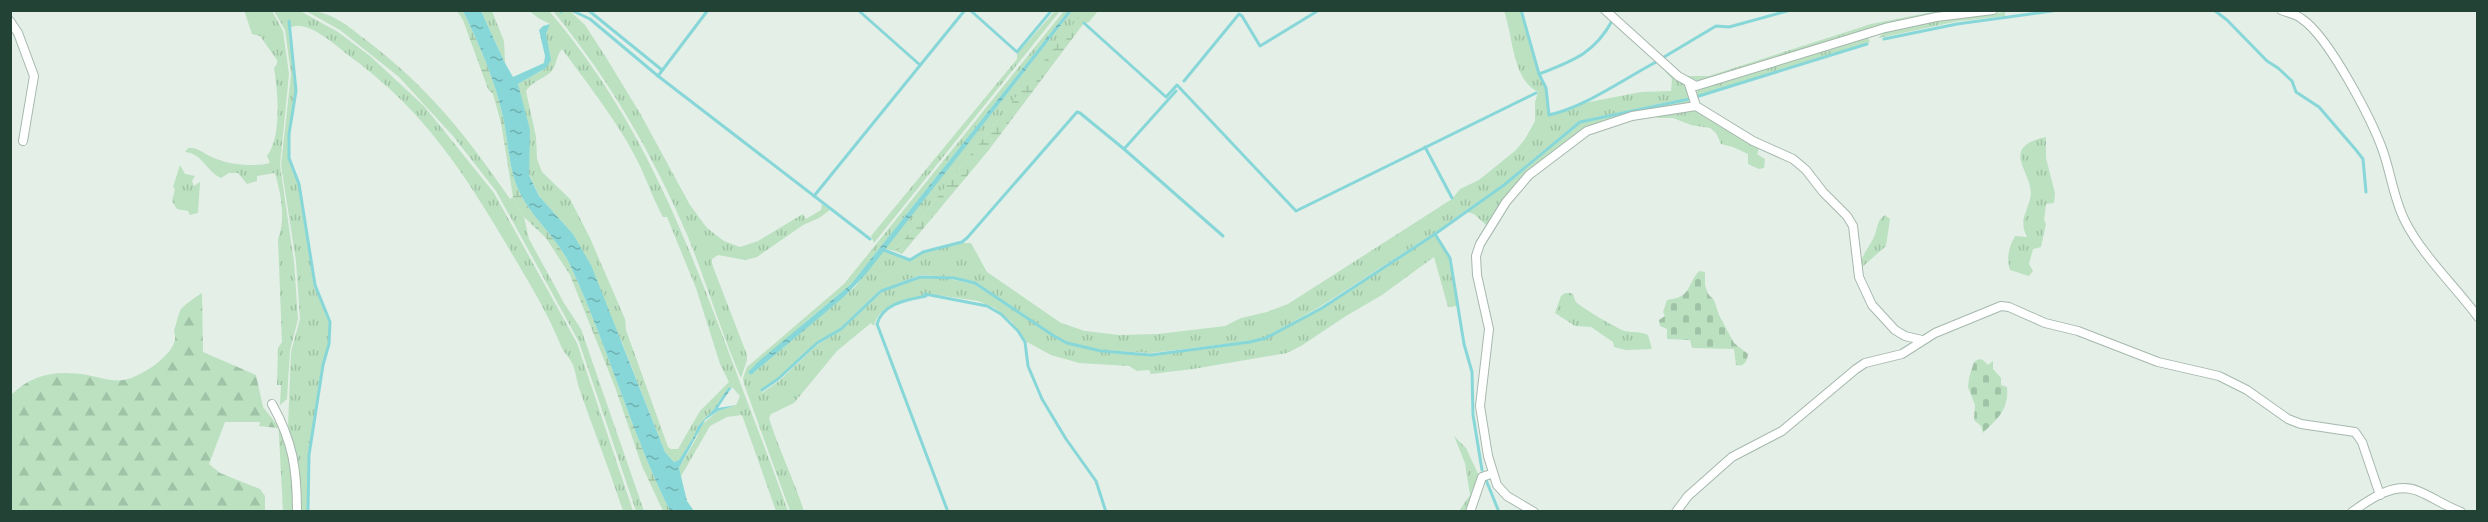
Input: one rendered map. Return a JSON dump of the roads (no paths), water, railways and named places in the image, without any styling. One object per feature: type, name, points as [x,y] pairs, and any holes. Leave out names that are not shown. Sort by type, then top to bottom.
[{"type":"street","points":[[1605,10],[1689,84],[1696,86],[1895,26],[1936,17],[1993,10]]},
{"type":"street","points":[[2281,10],[2300,14],[2321,39],[2362,104],[2382,150],[2405,220],[2415,238],[2478,316]]},
{"type":"street","points":[[10,21],[18,33],[33,76],[23,141]]},
{"type":"street","points":[[1689,84],[1696,106]]},
{"type":"street","points":[[1534,512],[1507,496],[1491,474],[1480,406],[1489,328],[1477,275],[1476,256],[1487,230],[1506,202],[1529,175],[1587,131],[1632,116],[1696,106],[1753,141],[1793,159],[1806,170],[1823,192],[1847,216],[1853,226],[1859,277],[1872,305],[1895,330],[1905,336],[1922,340]]},
{"type":"street","points":[[1676,512],[1694,490],[1732,457],[1782,430],[1865,363],[1902,354],[1922,340],[1993,308],[2009,307],[2045,323],[2078,331],[2158,362],[2212,374],[2247,390],[2288,419],[2301,424],[2355,432],[2362,442],[2380,495]]},
{"type":"street","points":[[272,404],[284,426],[297,472],[297,512]]},
{"type":"street","points":[[1470,512],[1482,477],[1491,474]]},
{"type":"street","points":[[2352,512],[2380,495],[2399,488],[2410,489],[2461,512]]},
{"type":"water","points":[[463,11],[481,11],[513,77],[544,63],[545,56],[539,30],[550,24],[546,34],[551,60],[546,68],[518,84],[530,130],[529,175],[539,196],[573,234],[591,265],[665,452],[674,462],[679,460],[698,426],[714,409],[728,388],[732,387],[718,408],[736,405],[718,411],[705,420],[679,468],[687,501],[694,511],[670,511],[643,451],[597,328],[571,267],[558,245],[521,195],[511,167],[496,89]]},
{"type":"water","points":[[1068,11],[1072,11],[866,274],[845,296],[751,375],[748,372],[759,361],[851,284]]},
{"type":"waterway","points":[[571,10],[590,19],[658,76],[870,239]]},
{"type":"waterway","points":[[588,10],[662,70]]},
{"type":"waterway","points":[[658,76],[708,10]]},
{"type":"waterway","points":[[858,10],[920,65]]},
{"type":"waterway","points":[[814,196],[965,10]]},
{"type":"waterway","points":[[970,10],[1017,52],[1052,10]]},
{"type":"waterway","points":[[1184,81],[1239,14],[1260,46],[1319,10]]},
{"type":"waterway","points":[[1521,10],[1539,74],[1546,88],[1549,115],[1576,106],[1656,62]]},
{"type":"waterway","points":[[1664,57],[1716,26],[1729,27],[1791,10]]},
{"type":"waterway","points":[[1884,39],[1957,24],[2059,10]]},
{"type":"waterway","points":[[2214,10],[2227,20],[2267,61],[2292,81],[2296,92],[2319,107],[2356,150],[2363,159],[2366,192]]},
{"type":"waterway","points":[[289,21],[296,91],[289,134],[289,158],[299,184],[315,285],[330,322],[329,344],[323,365],[309,455],[308,512]]},
{"type":"waterway","points":[[1539,74],[1572,60],[1590,49],[1612,21]]},
{"type":"waterway","points":[[1084,23],[1166,97],[1177,85],[1296,211],[1536,93]]},
{"type":"waterway","points":[[1699,96],[1867,44]]},
{"type":"waterway","points":[[884,250],[910,260],[923,252],[962,242],[1077,112],[1124,149],[1176,91]]},
{"type":"waterway","points":[[762,390],[778,379],[817,343],[841,329],[881,291],[920,277],[954,278],[975,283],[1054,336],[1067,343],[1101,351],[1151,355],[1266,338],[1322,308],[1435,234],[1504,185],[1580,122],[1689,99]]},
{"type":"waterway","points":[[1425,147],[1452,198]]},
{"type":"waterway","points":[[1124,149],[1223,236]]},
{"type":"waterway","points":[[1435,234],[1450,258],[1464,344],[1472,372],[1473,415],[1482,470]]},
{"type":"waterway","points":[[925,294],[987,306],[1001,314],[1018,331],[1025,342],[1028,366],[1042,399],[1066,439],[1096,481],[1106,512]]},
{"type":"waterway","points":[[926,296],[890,307],[880,317],[877,324],[948,512]]},
{"type":"waterway","points":[[1486,480],[1499,512]]}]
